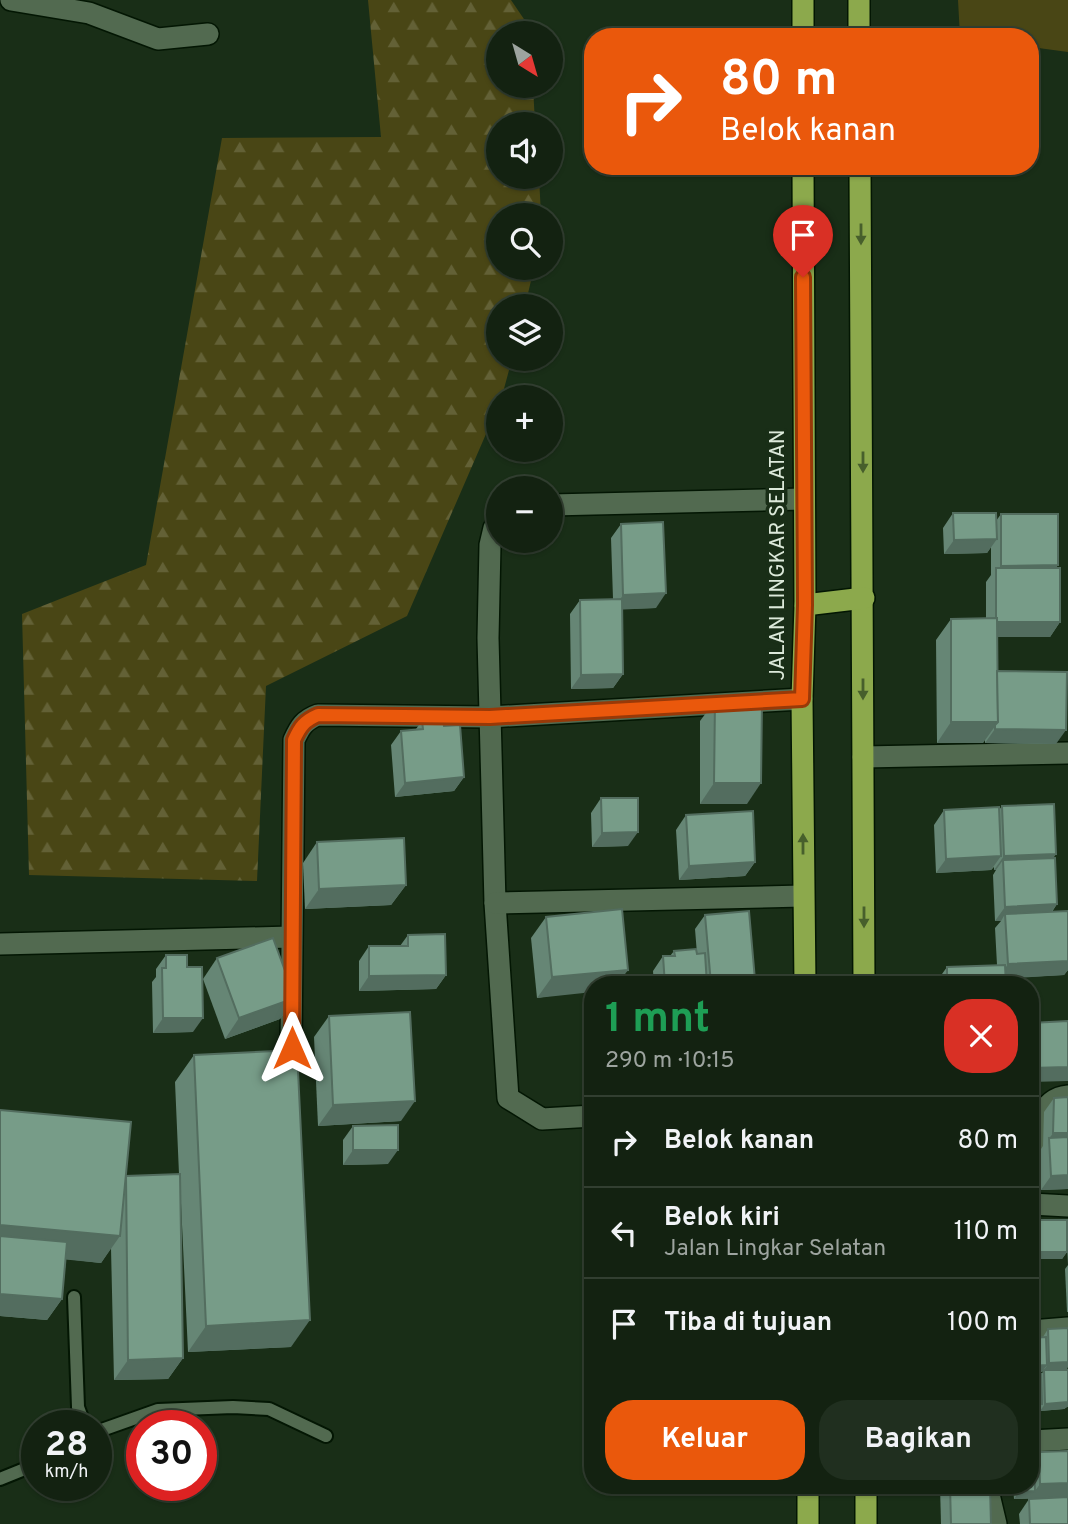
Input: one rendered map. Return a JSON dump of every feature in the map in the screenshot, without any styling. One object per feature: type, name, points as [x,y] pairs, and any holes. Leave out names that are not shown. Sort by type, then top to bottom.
[{"type":"highway","points":[[803,0],[803,28]]},
{"type":"highway","points":[[859,0],[859,28]]},
{"type":"highway","name":"JALAN LINGKAR SELATAN","points":[[803,175],[805,605],[802,699],[805,976]]},
{"type":"highway","points":[[860,175],[864,976]]},
{"type":"highway","points":[[805,605],[864,598]]},
{"type":"highway","points":[[808,1494],[808,1524]]},
{"type":"highway","points":[[866,1494],[866,1524]]},
{"type":"street","points":[[11,0],[89,13],[158,39],[208,34]]},
{"type":"street","points":[[563,505],[804,499]]},
{"type":"street","points":[[490,553],[488,638],[495,903],[508,1098],[542,1118],[584,1116]]},
{"type":"street","points":[[292,1048],[294,740],[302,723],[318,715],[490,717],[802,699]]},
{"type":"street","points":[[863,757],[1068,753]]},
{"type":"street","points":[[495,903],[803,896]]},
{"type":"street","points":[[0,944],[291,937]]},
{"type":"street","points":[[1039,1125],[1041,1114],[1049,1102],[1068,1096]]},
{"type":"street","points":[[1039,1205],[1068,1206]]},
{"type":"street","points":[[1039,1330],[1068,1328]]},
{"type":"street","points":[[1039,1441],[1068,1439]]},
{"type":"street","points":[[990,1494],[996,1524]]},
{"type":"lane","points":[[74,1297],[79,1410]]},
{"type":"lane","points":[[112,1426],[158,1410],[233,1407],[269,1409],[326,1436]]},
{"type":"lane","points":[[0,1479],[21,1470]]},
{"type":"green space","points":[[368,0],[511,0],[525,21],[486,21],[486,98],[534,98],[534,112],[486,112],[486,189],[540,189],[540,203],[486,203],[486,280],[531,280],[528,294],[486,294],[486,371],[509,371],[505,385],[486,385],[486,434],[407,616],[266,686],[257,881],[29,875],[22,614],[146,565],[222,138],[381,137]]},
{"type":"green space","points":[[958,0],[1068,0],[1068,52],[1039,48],[1039,28],[960,28]]},
{"type":"building","points":[[953,513],[996,513],[997,539],[954,540]]},
{"type":"building","points":[[1001,514],[1058,514],[1058,565],[1001,566]]},
{"type":"building","points":[[663,522],[666,593],[623,595],[621,524]]},
{"type":"building","points":[[996,568],[1060,568],[1060,622],[997,622]]},
{"type":"building","points":[[622,599],[623,674],[581,675],[580,600]]},
{"type":"building","points":[[997,618],[998,722],[951,722],[951,619]]},
{"type":"building","points":[[997,671],[1067,672],[1066,730],[995,729],[998,722]]},
{"type":"building","points":[[715,701],[762,701],[761,783],[714,783]]},
{"type":"building","points":[[443,719],[444,726],[460,725],[464,777],[405,783],[401,731],[423,729],[422,721]]},
{"type":"building","points":[[601,798],[638,798],[638,832],[602,833]]},
{"type":"building","points":[[1054,804],[1056,854],[1004,856],[1002,806]]},
{"type":"building","points":[[999,807],[1001,856],[946,859],[944,810]]},
{"type":"building","points":[[753,811],[755,862],[689,866],[686,815]]},
{"type":"building","points":[[404,838],[406,885],[319,889],[317,842]]},
{"type":"building","points":[[1055,858],[1057,904],[1005,907],[1003,860]]},
{"type":"building","points":[[622,909],[628,970],[552,977],[546,917]]},
{"type":"building","points":[[749,911],[755,976],[710,976],[705,915]]},
{"type":"building","points":[[1068,911],[1068,961],[1008,964],[1005,914]]},
{"type":"building","points":[[445,934],[446,975],[369,976],[369,946],[408,946],[408,935]]},
{"type":"building","points":[[273,938],[295,998],[239,1018],[217,958]]},
{"type":"building","points":[[696,949],[697,954],[705,953],[706,976],[664,976],[663,956],[675,956],[674,951]]},
{"type":"building","points":[[166,955],[187,955],[187,967],[202,967],[203,1018],[163,1018],[162,968],[166,968]]},
{"type":"building","points":[[1005,965],[1006,976],[947,976],[947,967]]},
{"type":"building","points":[[410,1012],[415,1101],[333,1105],[329,1016]]},
{"type":"building","points":[[1068,1021],[1068,1067],[1039,1068],[1039,1023]]},
{"type":"building","points":[[297,1050],[310,1320],[206,1326],[194,1055]]},
{"type":"building","points":[[1068,1097],[1068,1133],[1053,1133],[1054,1098]]},
{"type":"building","points":[[0,1110],[131,1122],[120,1236],[0,1225]]},
{"type":"building","points":[[398,1125],[398,1150],[353,1150],[353,1126]]},
{"type":"building","points":[[1068,1137],[1068,1175],[1051,1176],[1049,1138]]},
{"type":"building","points":[[180,1174],[183,1358],[128,1360],[126,1176]]},
{"type":"building","points":[[1039,1220],[1067,1220],[1067,1252],[1039,1252]]},
{"type":"building","points":[[0,1236],[67,1242],[62,1299],[0,1294]]},
{"type":"building","points":[[1068,1328],[1068,1362],[1049,1363],[1048,1329]]},
{"type":"building","points":[[1039,1337],[1046,1337],[1047,1365],[1039,1366]]},
{"type":"building","points":[[1044,1370],[1068,1370],[1068,1402],[1045,1404]]},
{"type":"building","points":[[1039,1374],[1041,1374],[1042,1404],[1039,1404]]},
{"type":"building","points":[[1068,1451],[1068,1483],[1040,1484],[1039,1452]]},
{"type":"building","points":[[950,1494],[990,1494],[991,1524],[951,1524]]},
{"type":"building","points":[[1068,1497],[1068,1524],[1030,1524],[1029,1499]]},
{"type":"route","points":[[292,1048],[294,740],[302,723],[318,715],[490,717],[802,699],[805,605],[803,277]]}]
